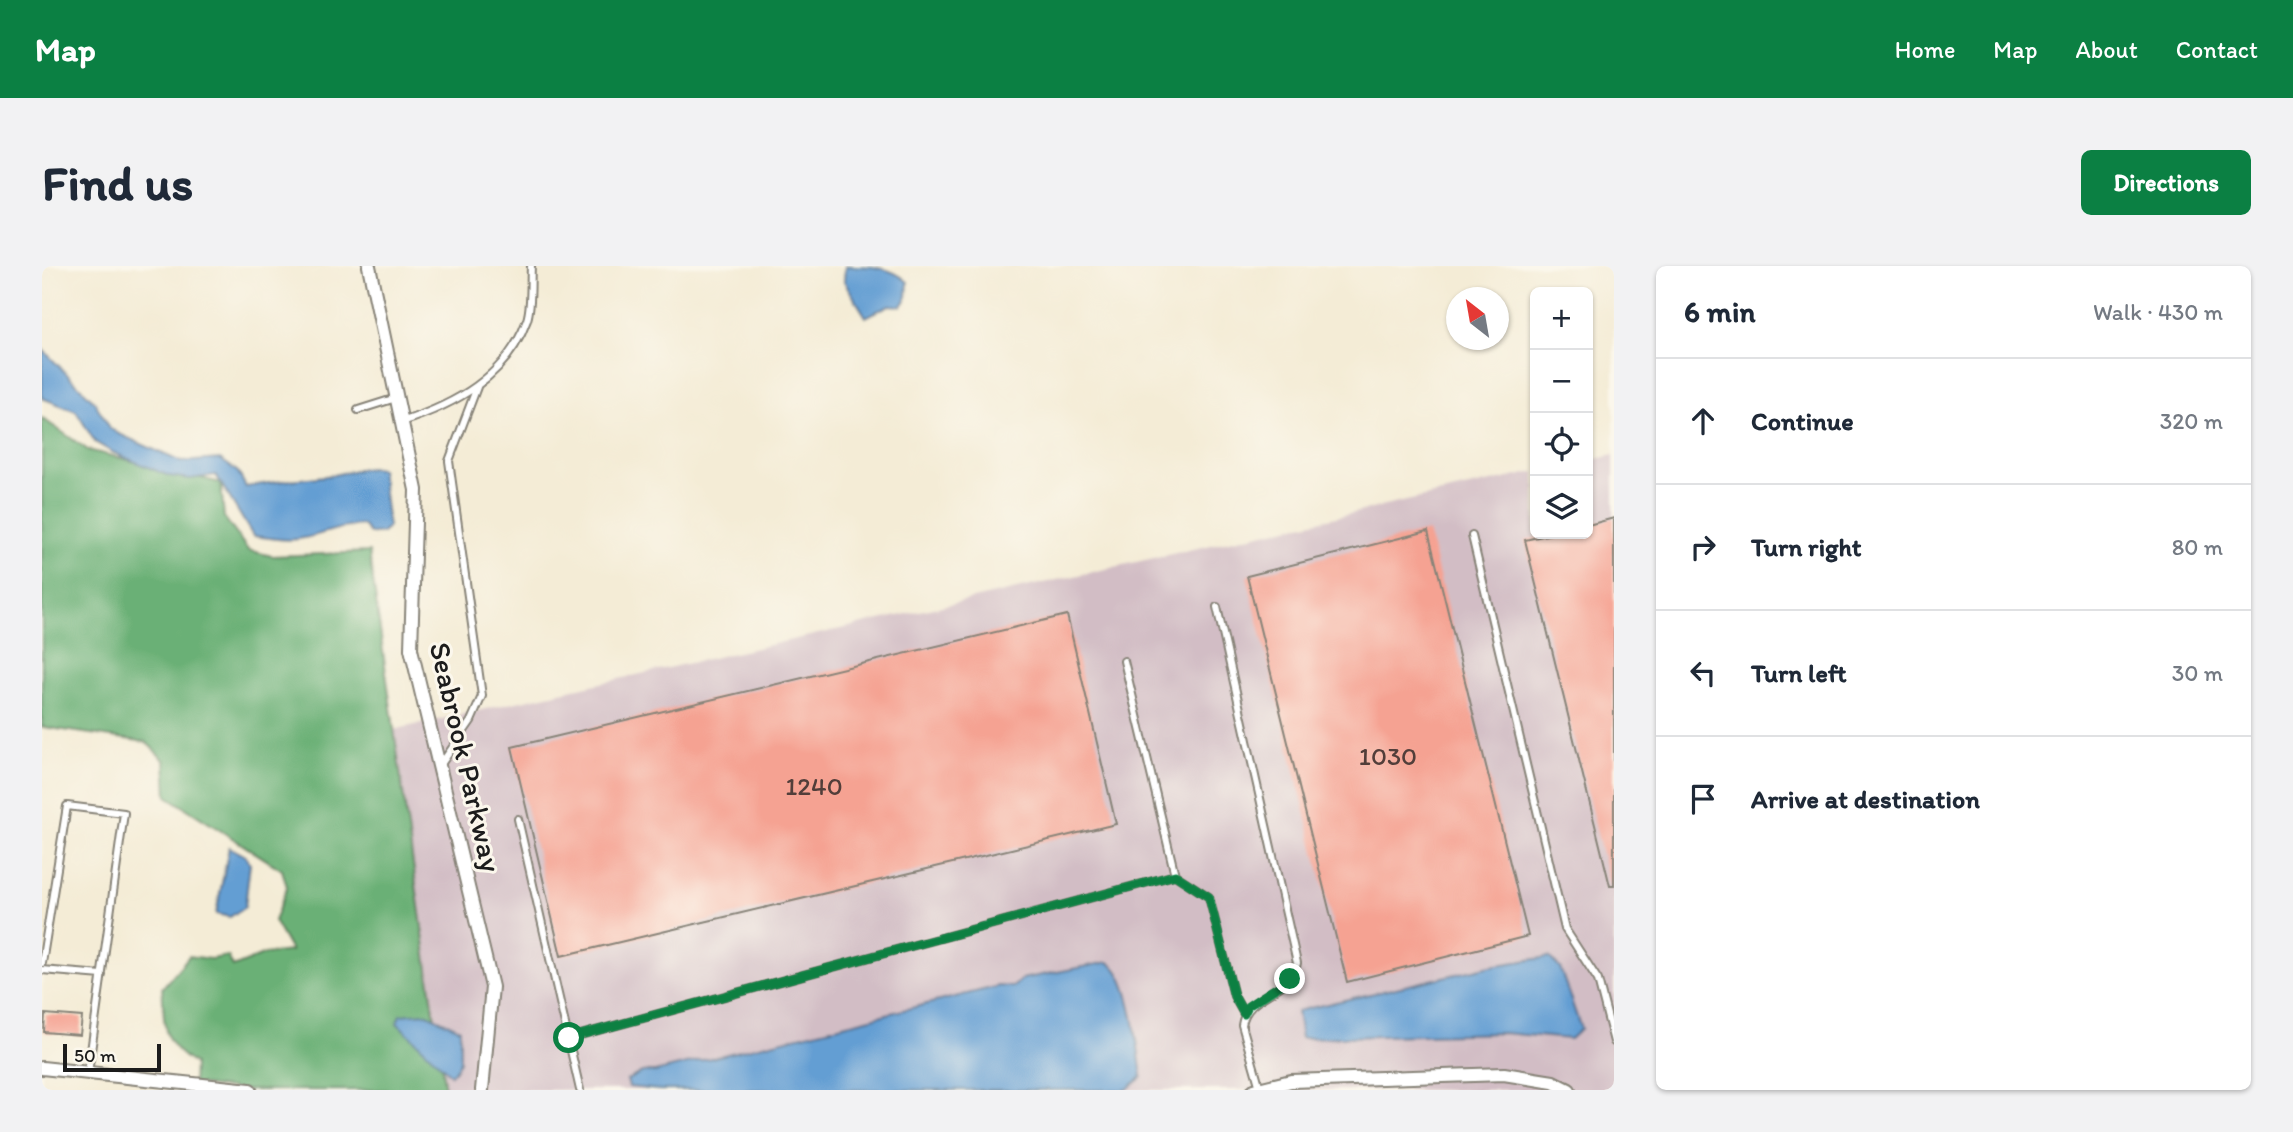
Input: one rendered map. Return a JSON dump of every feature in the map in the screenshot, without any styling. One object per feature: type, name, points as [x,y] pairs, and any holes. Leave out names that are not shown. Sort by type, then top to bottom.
[{"type":"street","name":"Seabrook Parkway","points":[[368,267],[416,491],[411,649],[492,987],[482,1090]]},
{"type":"street","points":[[42,1068],[250,1090]]},
{"type":"street","points":[[1257,1089],[1291,1081],[1504,1074],[1553,1082],[1569,1090]]},
{"type":"lane","points":[[401,422],[443,408],[477,387],[506,357],[527,320],[531,266]]},
{"type":"lane","points":[[439,767],[471,721],[482,696],[449,461],[477,387]]},
{"type":"lane","points":[[358,410],[396,398]]},
{"type":"lane","points":[[1472,536],[1565,929],[1598,980],[1614,1042]]},
{"type":"lane","points":[[1217,607],[1297,963],[1290,979],[1248,1006],[1244,1014],[1242,1025],[1257,1089]]},
{"type":"lane","points":[[1124,661],[1175,875],[1209,897],[1234,996],[1244,1014]]},
{"type":"lane","points":[[42,963],[67,806],[124,813],[88,1073]]},
{"type":"lane","points":[[518,819],[580,1090]]},
{"type":"lane","points":[[569,1038],[1175,875]]},
{"type":"lane","points":[[42,970],[102,975]]},
{"type":"shaded area","points":[[1614,455],[1614,1090],[445,1090],[393,730],[1530,473],[1530,539],[1593,539],[1593,460]]},
{"type":"green space","points":[[42,418],[88,450],[221,483],[224,517],[248,550],[272,556],[369,552],[445,1090],[247,1090],[193,1084],[194,1064],[174,1047],[166,1031],[162,988],[189,956],[211,959],[228,956],[233,967],[265,954],[291,951],[274,921],[287,887],[282,870],[167,796],[165,761],[146,742],[42,727]]},
{"type":"water","points":[[845,266],[871,267],[894,273],[908,282],[907,297],[901,306],[889,305],[866,317],[844,281]]},
{"type":"water","points":[[42,349],[94,401],[110,428],[117,433],[181,462],[220,459],[238,472],[246,487],[363,469],[381,469],[388,527],[382,533],[370,534],[363,525],[355,525],[291,540],[253,536],[216,475],[190,479],[169,476],[112,452],[95,442],[76,411],[42,398]]},
{"type":"water","points":[[229,847],[244,855],[250,863],[245,907],[230,917],[216,914]]},
{"type":"water","points":[[1549,957],[1560,968],[1581,1029],[1570,1039],[1503,1033],[1301,1038],[1297,1011],[1491,966]]},
{"type":"water","points":[[1108,962],[1123,981],[1128,997],[1142,1077],[1126,1090],[660,1090],[629,1087],[627,1080],[642,1072],[655,1072],[999,986],[1013,987],[1022,979]]},
{"type":"water","points":[[425,1013],[460,1029],[460,1062],[451,1075],[397,1023],[400,1015]]},
{"type":"building","points":[[1614,518],[1614,886],[1610,886],[1525,540],[1593,539],[1593,524]]},
{"type":"building","points":[[1428,531],[1528,936],[1347,982],[1247,576]]},
{"type":"building","points":[[1067,615],[1116,824],[561,956],[512,747]]},
{"type":"building","points":[[45,1014],[82,1017],[80,1035],[44,1032]]},
{"type":"route","points":[[569,1038],[1175,875],[1209,897],[1234,996],[1244,1014],[1248,1006],[1290,979]]}]
